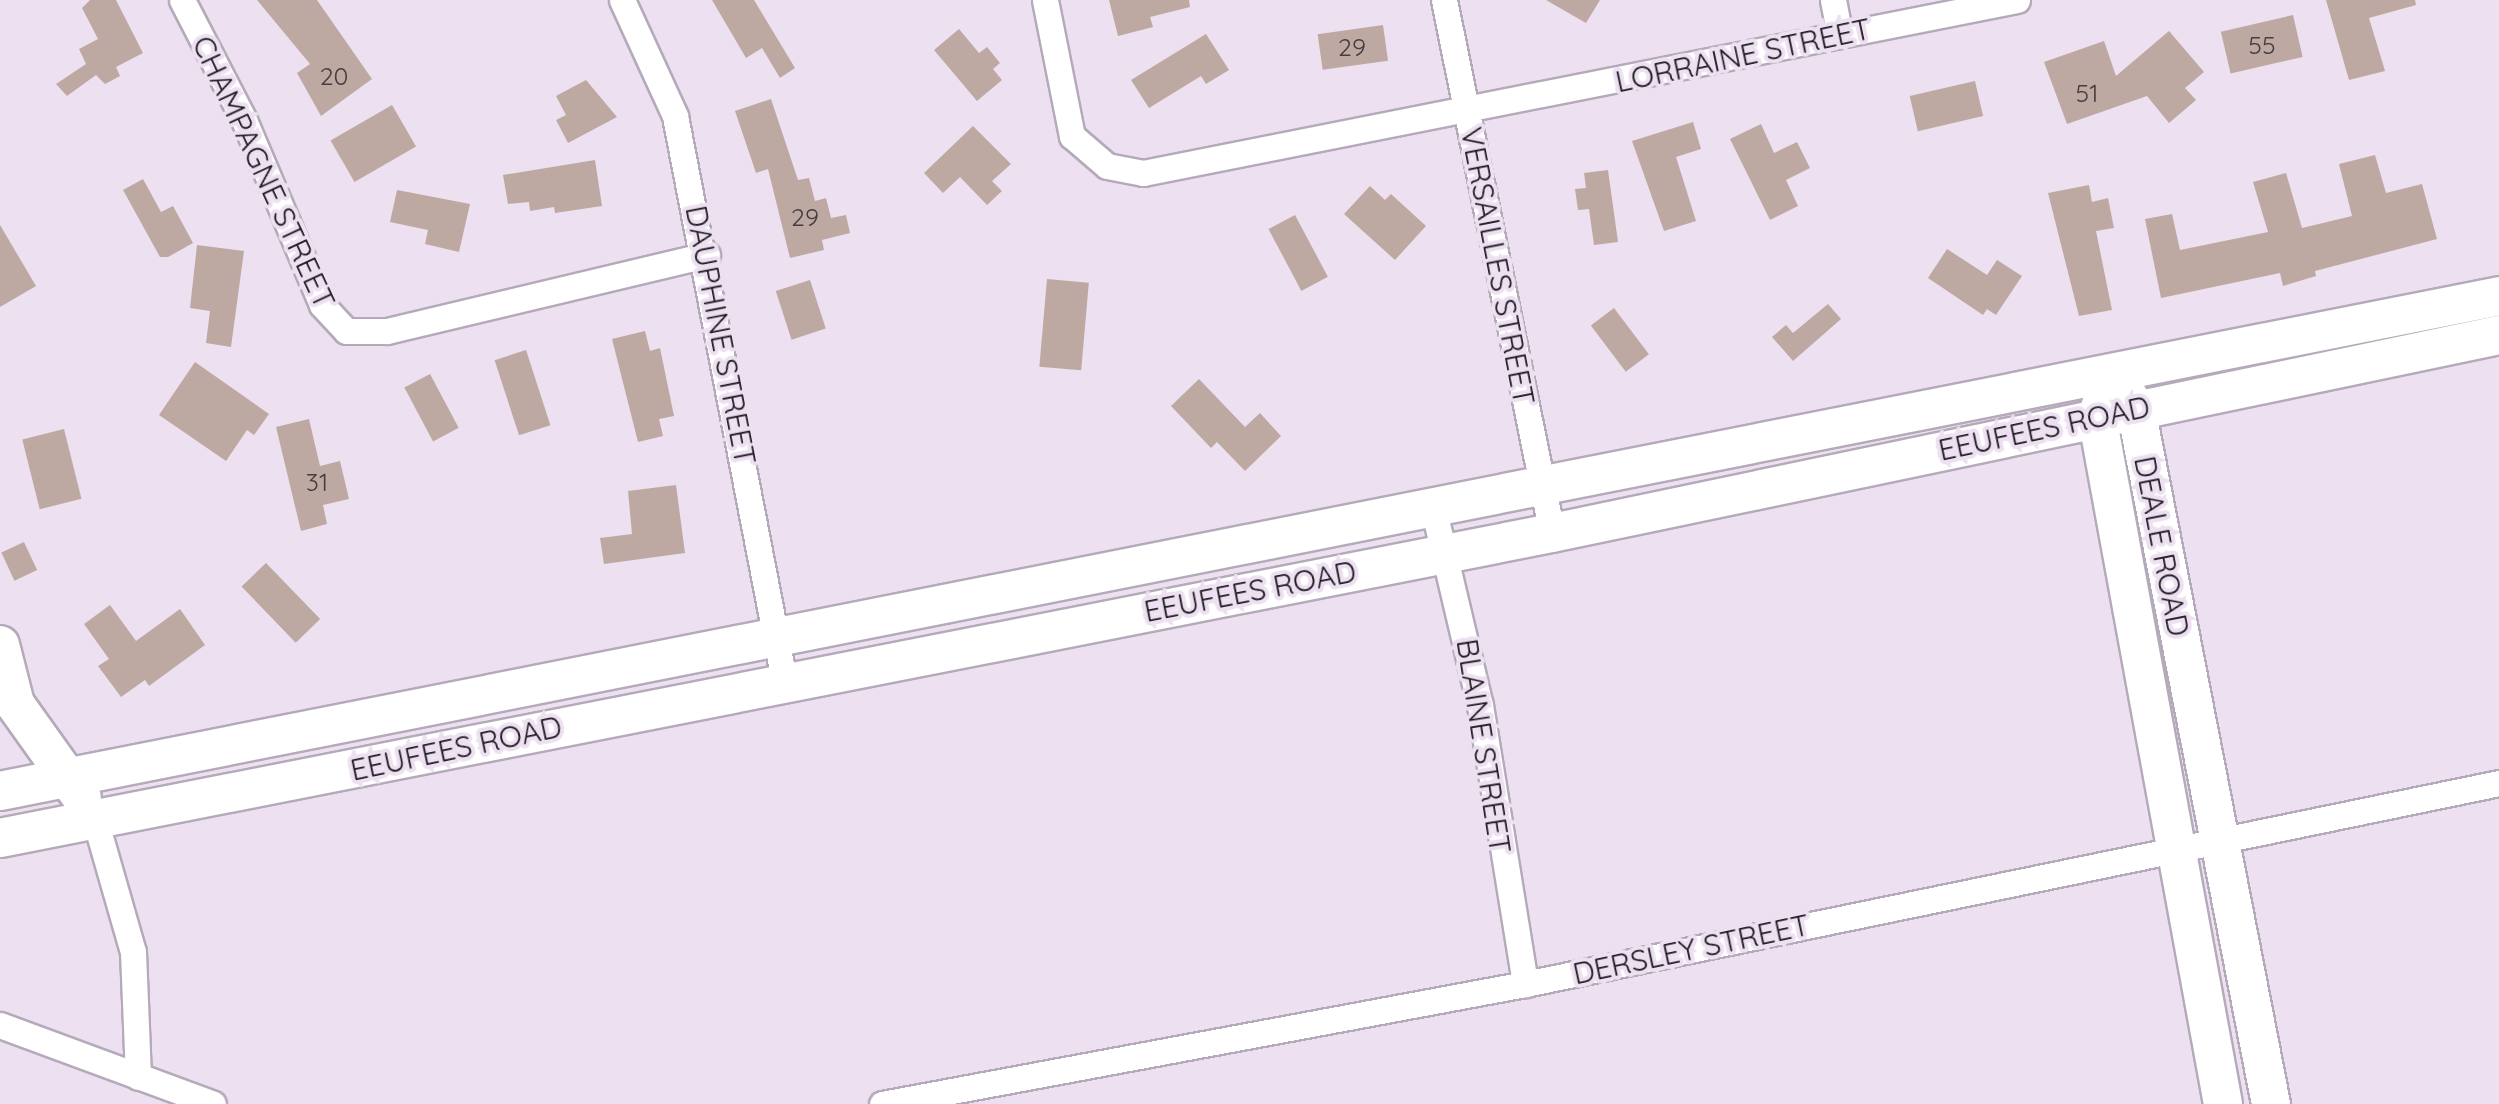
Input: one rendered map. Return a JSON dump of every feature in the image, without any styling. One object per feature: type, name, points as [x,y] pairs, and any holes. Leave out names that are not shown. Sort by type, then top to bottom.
[{"type":"main road","name":"EEUFEES ROAD","points":[[0,791],[72,780],[780,636],[1434,511],[1541,485],[2499,296]]},
{"type":"main road","name":"EEUFEES ROAD","points":[[0,838],[96,822],[784,680],[1552,533],[2499,335]]},
{"type":"main road","name":"DEALE ROAD","points":[[2114,372],[2136,409],[2271,1104]]},
{"type":"main road","points":[[2097,416],[2114,372]]},
{"type":"main road","name":"DEALE ROAD","points":[[2097,416],[2172,848],[2223,1104]]},
{"type":"main road","points":[[0,645],[15,704],[72,780],[96,822]]},
{"type":"street","name":"CHAMPAGNE STREET","points":[[182,0],[244,120],[322,305],[346,331],[386,332],[707,255]]},
{"type":"street","name":"DAUPHINE STREET","points":[[622,0],[675,116],[707,255],[780,636],[784,680]]},
{"type":"street","name":"LORRAINE STREET","points":[[1046,0],[1067,125],[1082,149],[1120,171],[1186,168],[2017,0]]},
{"type":"street","name":"VERSAILLES STREET","points":[[1444,0],[1552,533]]},
{"type":"street","points":[[1833,0],[1840,35]]},
{"type":"street","name":"BLAINE STREET","points":[[1434,511],[1480,706],[1526,984]]},
{"type":"street","name":"DERSLEY STREET","points":[[882,1104],[1526,984],[2499,783]]},
{"type":"street","points":[[96,822],[133,952],[138,1076]]},
{"type":"street","points":[[0,1025],[213,1104]]},
{"type":"building","points":[[90,0],[116,0],[143,53],[116,67],[120,76],[105,84],[96,75],[67,96],[56,84],[86,64],[79,49],[98,39],[82,8]]},
{"type":"building","points":[[257,0],[317,0],[372,79],[321,116],[297,73],[310,64]]},
{"type":"building","points":[[712,0],[754,0],[795,68],[780,78],[762,48],[746,58]]},
{"type":"building","points":[[1109,0],[1189,0],[1190,7],[1150,17],[1153,27],[1118,36]]},
{"type":"building","points":[[1546,0],[1600,0],[1586,23]]},
{"type":"building","points":[[2326,0],[2415,0],[2416,5],[2369,18],[2385,71],[2349,80]]},
{"type":"building","points":[[2293,15],[2303,57],[2231,74],[2221,32]]},
{"type":"building","points":[[1383,25],[1388,61],[1323,70],[1318,34]]},
{"type":"building","points":[[959,29],[979,53],[987,47],[1000,63],[993,69],[1002,80],[977,101],[934,50]]},
{"type":"building","points":[[2169,31],[2204,72],[2185,88],[2196,100],[2169,123],[2147,96],[2067,124],[2044,62],[2104,41],[2116,76]]},
{"type":"building","points":[[1206,34],[1229,70],[1206,84],[1201,76],[1149,108],[1131,80]]},
{"type":"building","points":[[586,80],[617,117],[568,143],[556,120],[566,115],[556,96]]},
{"type":"building","points":[[1975,81],[1983,116],[1918,131],[1910,96]]},
{"type":"building","points":[[771,99],[798,180],[809,178],[815,201],[826,198],[831,218],[846,215],[850,233],[822,240],[824,250],[790,258],[768,169],[756,173],[735,111]]},
{"type":"building","points":[[392,105],[416,147],[355,182],[331,140]]},
{"type":"building","points":[[1693,122],[1701,149],[1676,157],[1696,221],[1664,231],[1632,141]]},
{"type":"building","points":[[1761,124],[1774,153],[1797,142],[1810,168],[1786,180],[1798,206],[1770,220],[1730,139]]},
{"type":"building","points":[[973,126],[1011,164],[992,181],[1002,191],[987,205],[960,177],[943,193],[924,173]]},
{"type":"building","points":[[2375,155],[2386,193],[2422,184],[2437,239],[2315,271],[2316,276],[2283,286],[2280,273],[2161,298],[2145,219],[2172,214],[2180,250],[2268,232],[2253,182],[2286,173],[2302,228],[2352,216],[2339,164]]},
{"type":"building","points":[[595,160],[602,206],[555,213],[554,207],[530,211],[529,202],[508,204],[503,175]]},
{"type":"building","points":[[1608,170],[1618,242],[1594,245],[1589,209],[1578,210],[1575,189],[1586,188],[1584,173]]},
{"type":"building","points":[[143,179],[161,212],[173,206],[193,243],[168,257],[160,257],[123,190]]},
{"type":"building","points":[[2089,185],[2092,202],[2108,198],[2114,228],[2096,231],[2112,310],[2079,316],[2048,193]]},
{"type":"building","points":[[1370,186],[1385,200],[1391,194],[1426,226],[1395,260],[1344,214]]},
{"type":"building","points":[[397,190],[470,204],[459,252],[425,244],[428,230],[390,222]]},
{"type":"building","points":[[1295,215],[1328,277],[1301,291],[1269,229]]},
{"type":"building","points":[[0,225],[36,286],[0,307]]},
{"type":"building","points":[[197,245],[244,251],[231,347],[206,343],[210,311],[190,308]]},
{"type":"building","points":[[1947,249],[1987,275],[1997,260],[2022,276],[1996,315],[1987,309],[1983,315],[1928,278]]},
{"type":"building","points":[[1047,279],[1089,283],[1081,370],[1039,367]]},
{"type":"building","points":[[810,280],[826,329],[792,340],[776,291]]},
{"type":"building","points":[[1828,304],[1841,319],[1793,361],[1772,337],[1786,325],[1793,333]]},
{"type":"building","points":[[1614,308],[1649,354],[1626,372],[1591,325]]},
{"type":"building","points":[[645,331],[650,351],[660,348],[674,416],[659,419],[663,436],[638,442],[612,339]]},
{"type":"building","points":[[526,350],[550,425],[519,435],[495,360]]},
{"type":"building","points":[[195,362],[269,414],[254,435],[247,430],[226,461],[159,415]]},
{"type":"building","points":[[430,374],[459,428],[433,441],[404,388]]},
{"type":"building","points":[[1199,379],[1245,427],[1260,413],[1281,436],[1245,471],[1217,442],[1211,448],[1171,406]]},
{"type":"building","points":[[309,419],[320,466],[340,461],[349,499],[323,505],[327,524],[301,531],[276,427]]},
{"type":"building","points":[[64,429],[81,499],[40,509],[22,439]]},
{"type":"building","points":[[676,485],[685,553],[604,564],[600,538],[632,534],[628,491]]},
{"type":"building","points":[[24,542],[37,570],[14,581],[1,553]]},
{"type":"building","points":[[266,563],[320,619],[296,643],[242,587]]},
{"type":"building","points":[[110,605],[136,641],[180,609],[205,645],[149,686],[145,680],[121,697],[98,666],[109,659],[84,624]]}]
